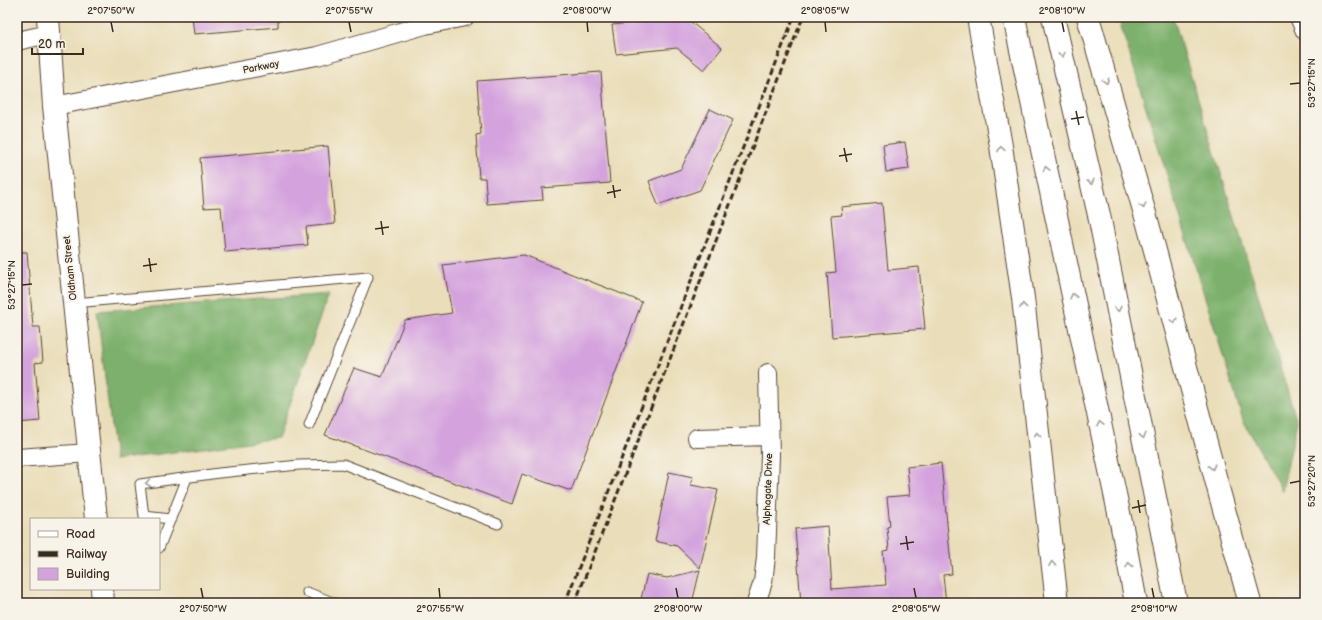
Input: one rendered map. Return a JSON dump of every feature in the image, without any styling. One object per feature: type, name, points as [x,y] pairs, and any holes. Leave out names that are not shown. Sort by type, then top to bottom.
[{"type":"main road","points":[[978,17],[1001,146],[1023,298],[1048,537],[1057,603]]},
{"type":"main road","points":[[1014,17],[1120,519],[1136,603]]},
{"type":"main road","points":[[1053,17],[1099,215],[1176,603]]},
{"type":"main road","points":[[1088,17],[1148,224],[1250,603]]},
{"type":"main road","name":"Oldham Street","points":[[48,26],[54,106],[96,518]]},
{"type":"main road","points":[[1220,495],[1238,603]]},
{"type":"main road","points":[[102,590],[103,603]]},
{"type":"street","name":"Parkway","points":[[54,106],[317,56],[425,25],[465,17]]},
{"type":"street","points":[[1299,17],[1305,31]]},
{"type":"street","points":[[17,41],[48,26]]},
{"type":"street","name":"Alphagate Drive","points":[[756,603],[763,582],[766,557],[770,436],[768,373]]},
{"type":"street","points":[[697,438],[770,436]]},
{"type":"street","points":[[17,458],[90,453]]},
{"type":"lane","points":[[74,303],[368,277],[309,425]]},
{"type":"lane","points":[[171,519],[144,516],[140,484],[298,465],[343,464],[498,524]]},
{"type":"lane","points":[[160,546],[187,478]]},
{"type":"lane","points":[[307,592],[335,603]]},
{"type":"green space","points":[[1118,17],[1173,17],[1297,422],[1282,491],[1243,420]]},
{"type":"green space","points":[[329,294],[278,438],[115,460],[97,311]]},
{"type":"building","points":[[192,17],[278,17],[278,27],[194,34]]},
{"type":"building","points":[[685,17],[722,48],[704,70],[677,48],[616,54],[612,25]]},
{"type":"building","points":[[601,72],[610,183],[542,188],[543,200],[487,204],[485,178],[479,178],[476,135],[481,134],[477,81]]},
{"type":"building","points":[[710,109],[733,120],[700,190],[658,205],[649,181],[681,169]]},
{"type":"building","points":[[905,142],[909,169],[886,172],[883,145]]},
{"type":"building","points":[[328,146],[335,224],[306,227],[308,245],[225,252],[221,207],[204,208],[200,158]]},
{"type":"building","points":[[882,203],[888,270],[919,267],[925,329],[832,337],[827,273],[836,272],[831,216],[842,215],[841,207]]},
{"type":"building","points":[[17,252],[27,252],[33,327],[40,327],[43,362],[35,363],[40,421],[17,423]]},
{"type":"building","points":[[524,255],[642,302],[571,491],[522,474],[512,504],[325,435],[354,368],[382,377],[405,320],[452,313],[443,265]]},
{"type":"building","points":[[941,463],[952,574],[943,575],[946,603],[801,603],[795,529],[828,526],[832,589],[886,585],[883,551],[889,550],[887,527],[890,526],[887,497],[910,495],[907,467]]},
{"type":"building","points":[[669,472],[693,477],[691,485],[718,490],[700,568],[677,546],[655,541]]},
{"type":"building","points":[[700,570],[692,603],[640,603],[647,574],[667,578]]},
{"type":"railway","points":[[565,603],[794,17]]},
{"type":"railway","points":[[575,603],[803,17]]}]
